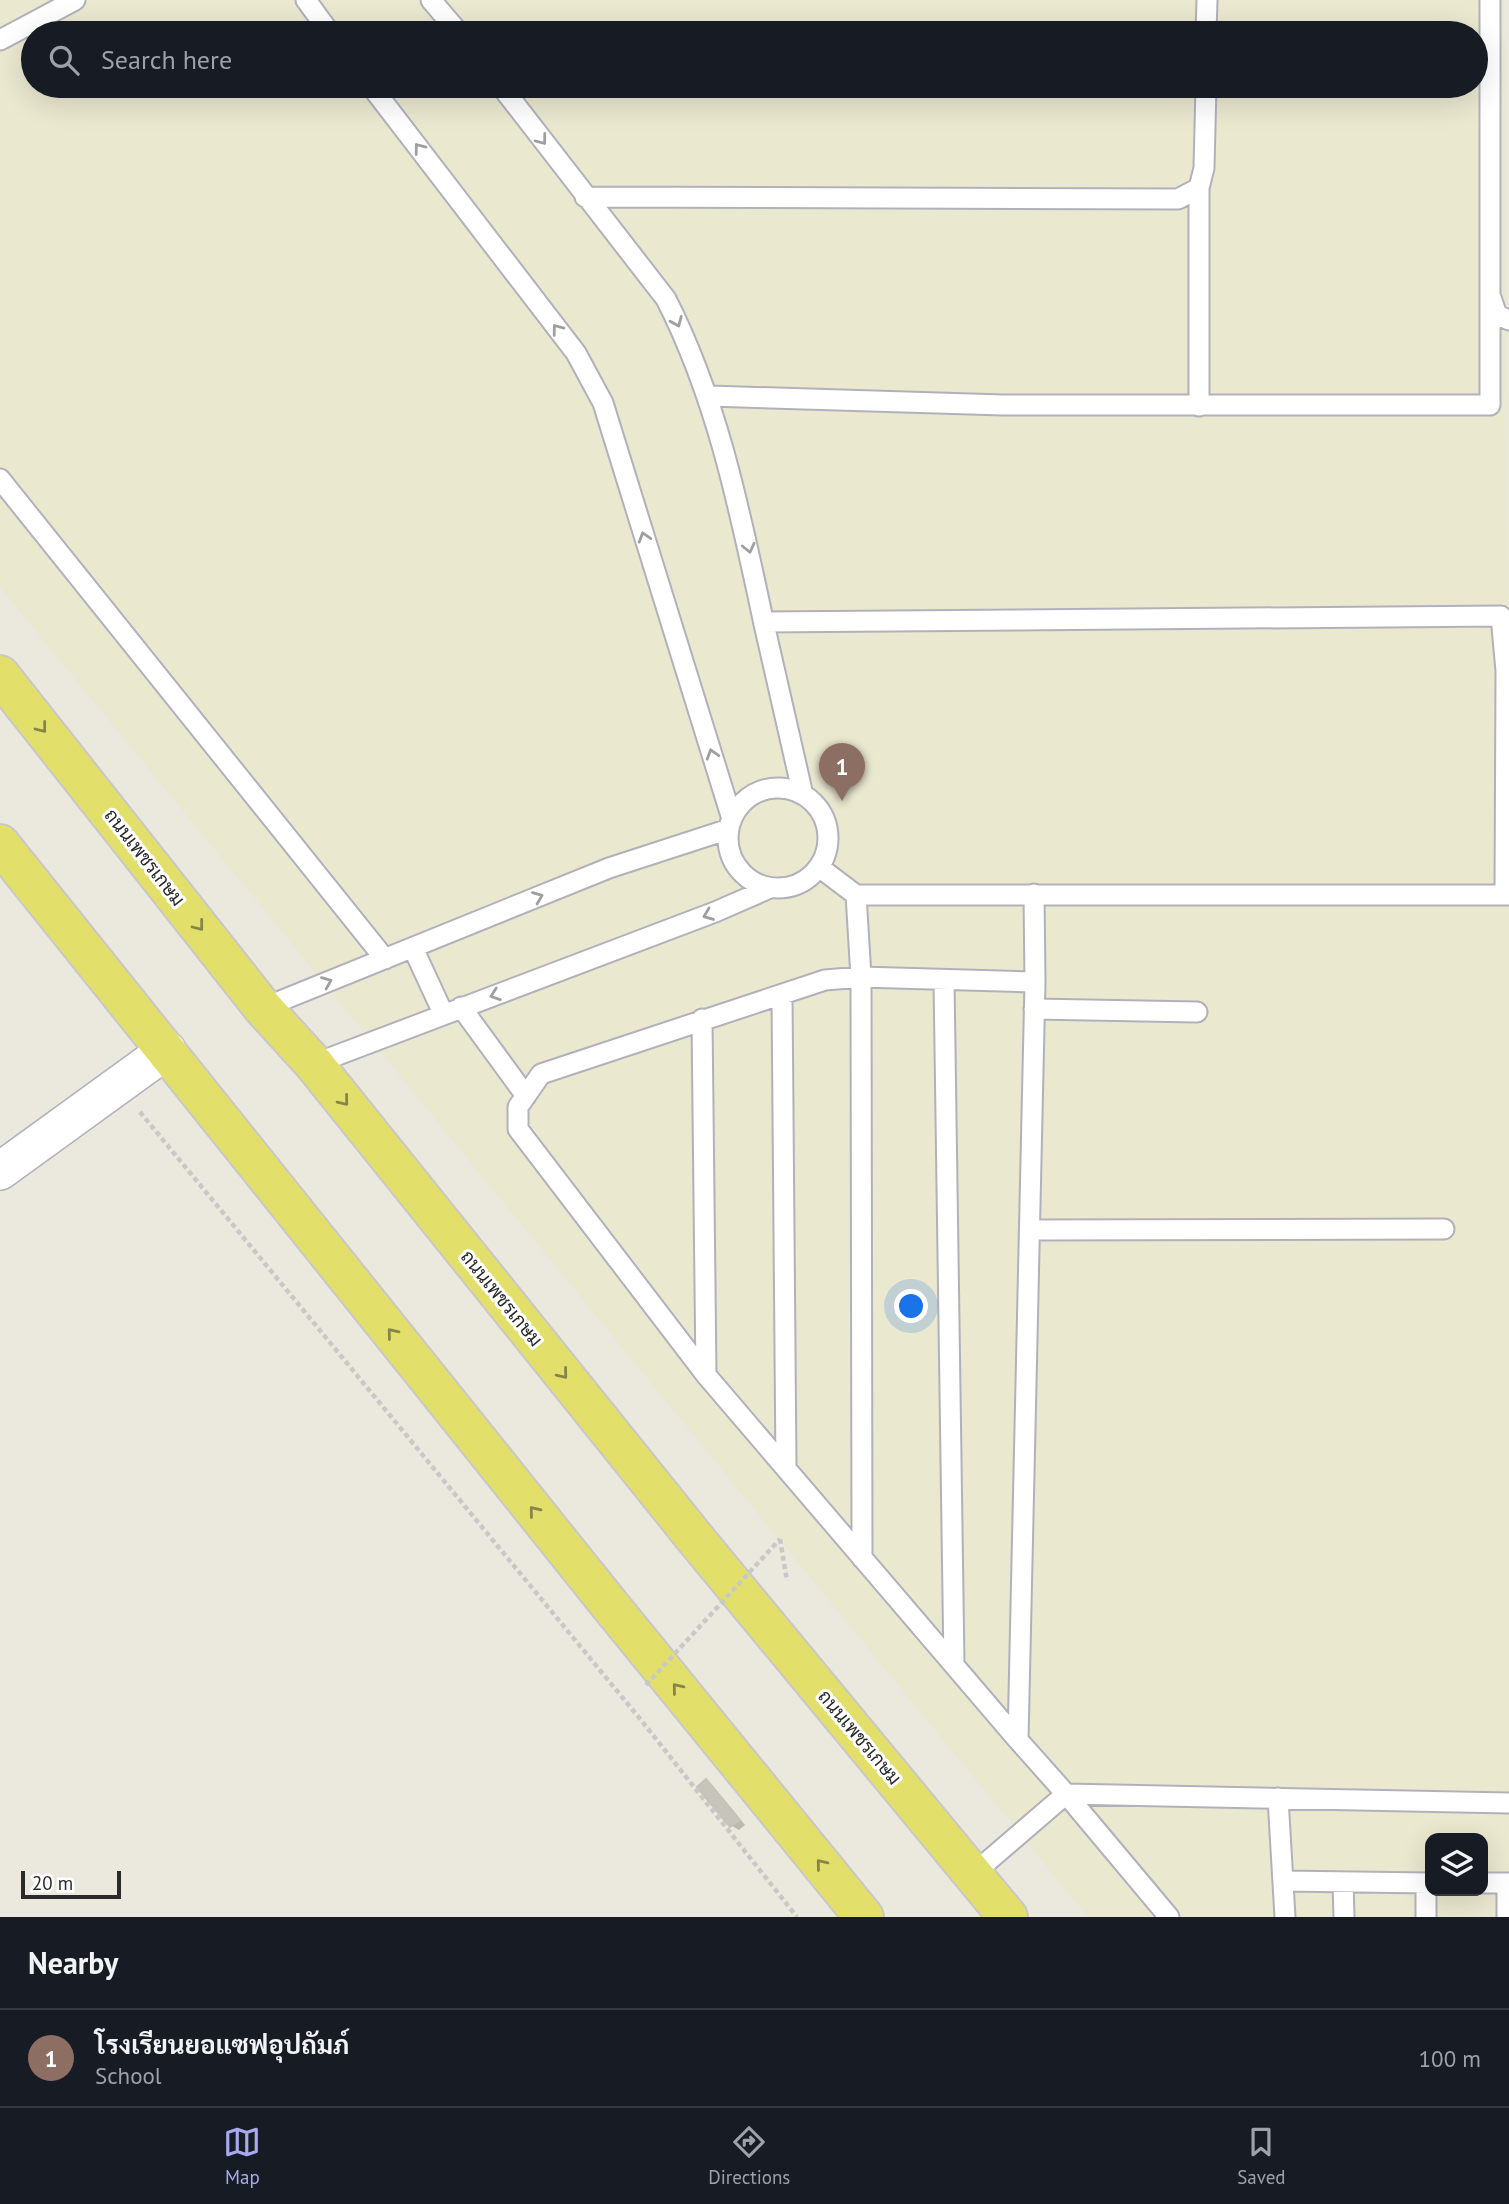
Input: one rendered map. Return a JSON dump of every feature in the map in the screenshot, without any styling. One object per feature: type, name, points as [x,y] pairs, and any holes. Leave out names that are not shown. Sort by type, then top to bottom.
[{"type":"main road","name":"ถนนเพชรเกษม","points":[[0,675],[263,1008],[314,1064],[694,1537],[1008,1917]]},
{"type":"main road","points":[[0,844],[609,1604],[864,1917]]},
{"type":"street","points":[[0,1171],[167,1050]]},
{"type":"lane","points":[[36,21],[75,0]]},
{"type":"lane","points":[[306,0],[321,21]]},
{"type":"lane","points":[[431,0],[449,21]]},
{"type":"lane","points":[[1206,21],[1207,0]]},
{"type":"lane","points":[[709,396],[924,404],[1490,405],[1490,295],[1499,176],[1490,0]]},
{"type":"lane","points":[[0,40],[21,29]]},
{"type":"lane","points":[[380,98],[576,353],[603,404],[730,824],[733,860],[742,873],[770,888]]},
{"type":"lane","points":[[510,98],[666,299],[709,396],[733,482],[803,795]]},
{"type":"lane","points":[[1199,406],[1199,188],[1204,168],[1206,98]]},
{"type":"lane","points":[[585,197],[1178,199],[1199,188]]},
{"type":"lane","points":[[1490,295],[1497,315],[1509,320]]},
{"type":"lane","points":[[0,480],[385,959]]},
{"type":"lane","points":[[764,622],[1501,616],[1507,671],[1507,895],[856,895],[819,867]]},
{"type":"lane","points":[[263,1008],[609,868],[730,824],[749,797],[762,791],[790,790],[803,795],[819,808],[828,828],[828,849],[819,867],[798,884],[770,888],[715,912],[314,1064]]},
{"type":"lane","points":[[1018,1740],[1035,982],[1034,894]]},
{"type":"lane","points":[[856,895],[861,977],[862,1558]]},
{"type":"lane","points":[[413,948],[452,1010],[526,1096]]},
{"type":"lane","points":[[1035,982],[861,977],[825,980],[541,1074],[518,1107],[518,1129],[706,1375],[1169,1917]]},
{"type":"lane","points":[[944,980],[954,1665]]},
{"type":"lane","points":[[782,995],[786,1468]]},
{"type":"lane","points":[[1034,1009],[1197,1012]]},
{"type":"lane","points":[[702,1019],[706,1375]]},
{"type":"lane","points":[[1030,1230],[1444,1229]]},
{"type":"lane","points":[[973,1874],[1066,1794],[1509,1803]]},
{"type":"lane","points":[[1278,1798],[1285,1917]]},
{"type":"lane","points":[[1283,1881],[1425,1883]]},
{"type":"lane","points":[[1343,1882],[1344,1917]]},
{"type":"lane","points":[[1488,1883],[1508,1882],[1507,1917]]},
{"type":"lane","points":[[1426,1917],[1427,1896]]},
{"type":"path","points":[[118,1085],[641,1720],[797,1917]]},
{"type":"path","points":[[646,1685],[780,1539],[787,1581]]},
{"type":"shaded area","points":[[0,0],[1504,0],[1509,618],[1509,1917],[1088,1917],[0,587]]},
{"type":"building","points":[[706,1779],[740,1820],[730,1827],[697,1787]]},
{"type":"place","name":"โรงเรียนยอแซฟอุปถัมภ์","points":[[842,801]]}]
